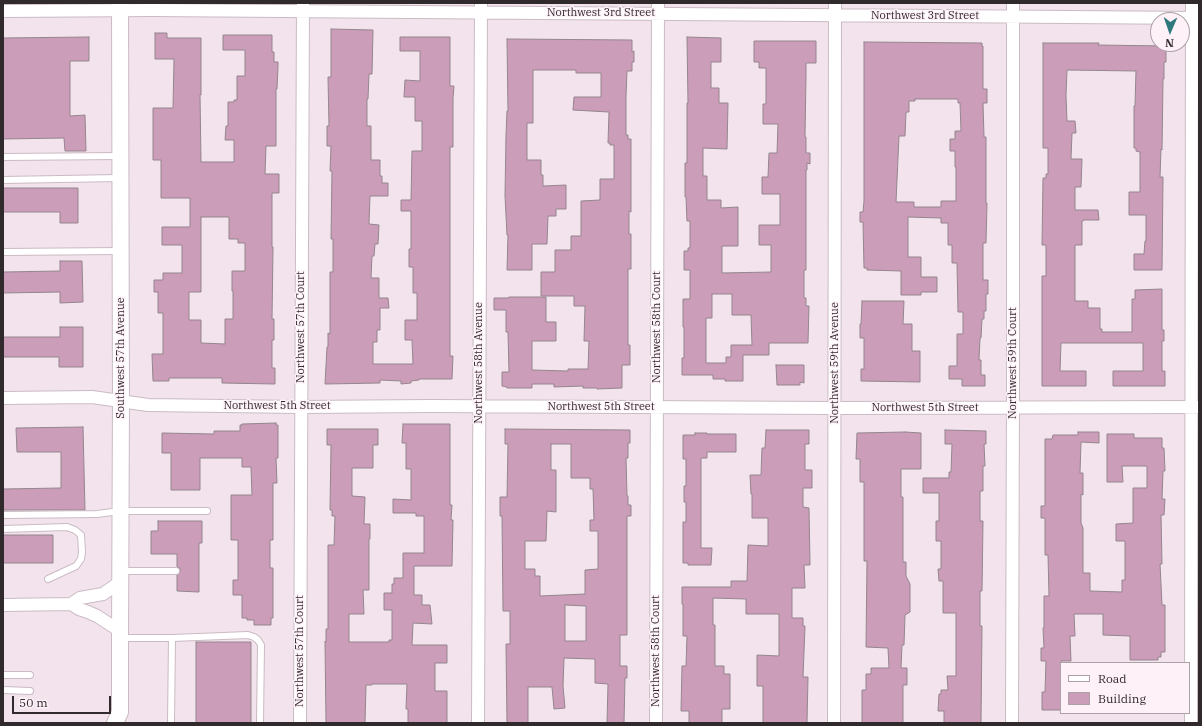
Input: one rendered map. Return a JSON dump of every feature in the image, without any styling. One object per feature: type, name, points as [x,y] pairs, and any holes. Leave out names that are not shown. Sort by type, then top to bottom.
[{"type":"main road","name":"Southwest 57th Avenue","points":[[120,7],[120,719]]},
{"type":"street","name":"Northwest 59th Avenue","points":[[834,723],[835,3]]},
{"type":"street","name":"Northwest 59th Court","points":[[1012,723],[1013,3]]},
{"type":"street","points":[[1191,723],[1195,407],[1196,18],[1192,3]]},
{"type":"street","name":"Northwest 3rd Street","points":[[3,11],[34,7],[658,8],[835,16],[1196,18]]},
{"type":"street","name":"Northwest 57th Court","points":[[300,723],[303,7]]},
{"type":"street","name":"Northwest 58th Avenue","points":[[478,723],[481,8]]},
{"type":"street","name":"Northwest 58th Court","points":[[656,723],[658,8]]},
{"type":"street","name":"Northwest 5th Street","points":[[3,398],[92,397],[148,405],[301,407],[1195,407]]},
{"type":"street","points":[[71,604],[80,598],[103,594],[120,576]]},
{"type":"street","points":[[3,604],[71,604],[97,616],[120,635]]},
{"type":"lane","points":[[3,157],[120,156]]},
{"type":"lane","points":[[3,180],[121,178]]},
{"type":"lane","points":[[3,252],[121,251]]},
{"type":"lane","points":[[3,515],[97,514],[120,511],[207,511]]},
{"type":"lane","points":[[3,529],[67,527],[75,530],[81,535],[81,559],[76,566],[48,579]]},
{"type":"lane","points":[[120,576],[176,571]]},
{"type":"lane","points":[[120,635],[172,638],[241,635],[254,637],[261,645],[260,723]]},
{"type":"lane","points":[[171,723],[172,638]]},
{"type":"lane","points":[[3,675],[30,675]]},
{"type":"lane","points":[[3,690],[30,691]]},
{"type":"building","points":[[331,29],[373,30],[372,74],[369,74],[367,126],[371,126],[371,160],[380,160],[380,176],[382,176],[382,183],[388,183],[388,196],[370,196],[369,224],[379,225],[378,244],[375,244],[374,256],[372,256],[371,278],[379,278],[379,298],[388,298],[389,308],[380,308],[380,330],[377,330],[377,342],[373,342],[373,364],[413,364],[412,340],[405,340],[405,320],[417,320],[417,293],[413,293],[413,267],[409,267],[409,249],[411,249],[411,211],[401,211],[401,200],[411,200],[412,151],[422,151],[422,121],[415,121],[415,97],[404,97],[405,80],[420,81],[420,51],[400,51],[400,37],[450,37],[450,86],[454,86],[453,147],[450,147],[450,356],[453,356],[452,379],[419,379],[411,381],[411,383],[401,384],[401,381],[380,380],[380,383],[325,384],[328,333],[330,334],[330,272],[333,272],[333,239],[331,239],[331,146],[327,146],[327,126],[329,126],[328,77],[331,77]]},
{"type":"building","points":[[155,33],[167,33],[167,38],[201,38],[201,162],[234,162],[234,140],[225,140],[226,126],[228,126],[228,102],[234,102],[234,100],[237,100],[237,76],[245,76],[245,50],[223,50],[223,35],[272,35],[272,52],[274,52],[274,62],[278,62],[276,89],[276,146],[266,146],[265,174],[279,174],[279,193],[272,193],[272,319],[274,319],[274,340],[272,340],[272,368],[275,368],[275,384],[222,383],[222,378],[169,378],[169,381],[153,381],[152,354],[163,354],[163,313],[158,313],[158,292],[154,292],[154,280],[163,280],[163,273],[182,273],[182,245],[162,245],[162,227],[190,227],[190,198],[161,198],[161,160],[153,160],[153,108],[173,108],[174,59],[155,59]],"holes":[[[201,217],[229,217],[229,239],[238,239],[238,243],[245,243],[245,271],[232,271],[233,319],[225,319],[225,344],[201,343],[201,320],[189,320],[189,292],[201,292]]]},
{"type":"building","points":[[89,37],[89,61],[70,61],[70,116],[85,115],[86,151],[65,151],[64,138],[3,139],[3,38]]},
{"type":"building","points":[[687,37],[721,38],[721,62],[711,62],[711,88],[719,88],[719,103],[728,103],[727,149],[703,148],[703,176],[707,176],[707,200],[721,200],[721,208],[738,207],[738,246],[722,246],[722,273],[771,272],[771,245],[759,245],[759,225],[780,225],[780,194],[762,194],[762,177],[768,177],[769,153],[777,153],[778,124],[763,124],[763,104],[766,104],[766,68],[759,68],[759,62],[754,62],[754,41],[816,41],[816,63],[806,63],[805,137],[806,153],[810,153],[810,164],[807,163],[806,170],[806,270],[804,270],[804,298],[806,298],[806,306],[809,306],[808,343],[769,343],[769,355],[743,355],[743,381],[713,379],[713,375],[682,375],[682,358],[684,358],[683,299],[690,299],[690,270],[684,270],[684,251],[688,251],[688,248],[690,248],[690,221],[687,221],[685,197],[688,103]],"holes":[[[712,294],[732,294],[732,315],[751,315],[752,345],[731,345],[731,357],[726,357],[726,363],[706,363],[706,318],[712,318]]]},
{"type":"building","points":[[507,39],[632,40],[634,62],[632,62],[632,71],[627,71],[626,97],[626,135],[628,135],[628,139],[631,139],[631,212],[629,211],[629,234],[631,234],[631,269],[628,269],[628,345],[630,345],[630,365],[622,365],[622,388],[597,389],[583,388],[583,386],[554,387],[554,384],[532,384],[532,388],[507,388],[502,386],[502,372],[509,372],[506,310],[494,310],[494,298],[546,297],[546,322],[556,322],[556,341],[532,341],[532,370],[568,371],[568,369],[588,369],[589,341],[584,341],[585,306],[574,306],[574,296],[541,296],[541,272],[555,272],[555,250],[571,250],[571,236],[581,236],[581,201],[600,200],[600,179],[614,179],[614,145],[610,145],[610,143],[608,143],[609,112],[573,110],[574,97],[601,97],[601,73],[576,73],[576,70],[533,70],[533,123],[527,123],[527,160],[541,160],[543,186],[566,185],[566,209],[556,209],[556,216],[548,216],[547,244],[532,244],[532,270],[507,270],[508,235],[505,196],[508,111]]},
{"type":"building","points":[[864,42],[982,43],[983,89],[987,89],[987,103],[983,103],[984,137],[986,137],[987,203],[986,243],[983,243],[983,280],[988,280],[988,294],[986,294],[986,311],[984,311],[984,319],[982,319],[979,360],[981,360],[981,375],[985,375],[985,386],[962,386],[962,379],[949,379],[949,366],[957,366],[957,334],[963,334],[963,312],[958,312],[957,263],[952,263],[952,245],[948,245],[948,223],[941,223],[941,218],[908,217],[908,257],[921,257],[921,277],[937,277],[937,292],[921,292],[921,295],[901,295],[901,271],[867,270],[867,268],[864,268],[863,222],[860,222],[860,212],[863,212]],"holes":[[[915,99],[958,99],[958,103],[960,103],[961,131],[955,131],[955,139],[950,139],[950,151],[955,151],[956,201],[941,201],[941,207],[914,207],[914,202],[896,202],[899,136],[905,136],[906,112],[909,112],[909,101],[915,101]]]},
{"type":"building","points":[[1043,43],[1099,43],[1098,45],[1150,46],[1150,52],[1166,52],[1163,79],[1160,177],[1163,177],[1162,270],[1134,270],[1134,254],[1144,254],[1146,241],[1146,215],[1129,215],[1129,192],[1140,192],[1140,152],[1136,151],[1136,148],[1134,148],[1136,71],[1067,70],[1066,95],[1067,121],[1075,121],[1076,133],[1072,133],[1071,159],[1082,159],[1081,187],[1075,187],[1075,210],[1098,210],[1099,220],[1082,221],[1082,245],[1075,245],[1075,301],[1088,301],[1088,308],[1100,308],[1100,329],[1102,329],[1102,332],[1132,332],[1132,299],[1135,299],[1135,290],[1162,289],[1162,330],[1164,330],[1164,341],[1162,341],[1162,371],[1165,371],[1165,386],[1113,386],[1113,371],[1143,371],[1143,343],[1061,343],[1060,371],[1086,371],[1086,386],[1042,386],[1042,276],[1046,276],[1046,245],[1042,245],[1043,178],[1046,178],[1046,174],[1048,174],[1048,148],[1043,148]]},
{"type":"building","points":[[3,188],[78,188],[78,223],[60,223],[60,212],[3,212]]},
{"type":"building","points":[[60,261],[82,261],[83,302],[60,303],[60,292],[3,293],[3,272],[60,271]]},
{"type":"building","points":[[862,301],[904,301],[903,324],[912,324],[912,351],[920,351],[920,382],[861,381],[861,369],[864,369],[864,338],[860,338]]},
{"type":"building","points":[[60,327],[83,327],[83,367],[59,367],[59,357],[3,357],[3,337],[60,337]]},
{"type":"building","points":[[776,365],[804,365],[804,383],[800,382],[800,385],[777,385]]},
{"type":"building","points":[[276,423],[276,425],[278,425],[278,458],[276,458],[277,483],[273,483],[273,540],[270,540],[270,568],[273,568],[273,618],[271,618],[271,625],[254,625],[254,620],[242,618],[242,595],[233,595],[233,580],[238,580],[238,540],[231,540],[231,495],[252,495],[251,467],[242,467],[242,458],[200,458],[200,490],[171,490],[171,453],[162,453],[162,433],[214,434],[214,431],[240,431],[240,425],[242,424]]},
{"type":"building","points":[[403,424],[450,424],[450,505],[452,505],[451,520],[453,520],[452,566],[414,566],[414,595],[422,595],[422,605],[430,605],[432,624],[413,623],[412,645],[447,645],[447,663],[435,663],[435,691],[447,691],[447,723],[408,723],[408,709],[406,709],[407,684],[372,684],[366,685],[365,723],[326,723],[325,641],[326,642],[326,629],[328,629],[328,545],[334,545],[335,516],[332,516],[332,510],[330,510],[331,445],[327,445],[327,429],[378,429],[378,445],[373,445],[373,468],[352,468],[352,496],[365,497],[364,524],[370,524],[370,539],[369,590],[363,590],[364,614],[349,614],[349,642],[389,642],[389,640],[392,640],[392,610],[384,610],[384,593],[392,593],[394,578],[403,578],[403,553],[424,553],[424,516],[416,516],[416,513],[393,513],[393,499],[411,500],[411,469],[406,469],[406,443],[402,443]]},
{"type":"building","points":[[83,427],[85,510],[3,510],[3,489],[61,488],[61,452],[17,452],[16,428]]},
{"type":"building","points":[[505,429],[630,430],[628,458],[626,458],[627,496],[628,505],[631,505],[631,516],[627,516],[627,635],[620,635],[620,666],[627,666],[627,678],[625,678],[624,723],[607,723],[608,684],[595,683],[595,659],[564,658],[563,686],[565,708],[554,709],[552,687],[528,687],[528,723],[507,723],[506,644],[510,644],[510,611],[503,611],[502,516],[500,516],[500,497],[507,497],[508,444],[505,444]],"holes":[[[551,444],[571,444],[571,478],[590,478],[590,489],[593,489],[594,520],[590,520],[590,531],[598,531],[598,569],[585,570],[585,594],[540,596],[540,576],[535,576],[535,569],[525,569],[525,541],[546,541],[547,511],[556,512],[556,470],[551,470]],[[565,605],[586,606],[586,641],[565,641]]]},
{"type":"building","points":[[766,430],[809,430],[809,444],[805,444],[805,470],[812,470],[812,488],[803,488],[803,507],[809,508],[810,565],[804,565],[805,588],[792,588],[792,618],[803,618],[803,626],[805,626],[803,677],[808,677],[807,723],[763,723],[763,686],[757,686],[757,655],[779,656],[779,614],[746,614],[746,599],[713,598],[713,625],[715,625],[715,666],[724,666],[724,674],[730,674],[730,709],[722,709],[722,723],[689,723],[689,711],[681,711],[682,666],[686,666],[687,636],[683,636],[682,587],[731,587],[731,581],[747,581],[748,545],[768,546],[768,518],[752,518],[750,475],[761,475],[762,448],[765,448]]},
{"type":"building","points":[[945,430],[986,431],[986,444],[984,444],[985,466],[983,466],[983,491],[980,491],[980,521],[983,521],[982,591],[980,591],[980,626],[982,626],[981,723],[944,723],[944,711],[938,711],[939,694],[941,694],[941,690],[948,690],[947,676],[956,676],[956,613],[943,613],[943,581],[939,581],[938,569],[941,569],[941,541],[936,541],[936,521],[939,521],[939,493],[923,493],[923,478],[949,478],[949,472],[951,472],[952,444],[945,444]]},
{"type":"building","points":[[1078,432],[1099,432],[1099,443],[1081,442],[1080,473],[1083,473],[1081,523],[1083,528],[1083,573],[1090,573],[1090,591],[1122,592],[1122,580],[1125,580],[1125,541],[1116,541],[1116,524],[1133,523],[1133,488],[1147,488],[1147,466],[1122,466],[1123,482],[1107,482],[1107,434],[1134,434],[1134,438],[1162,438],[1165,471],[1163,471],[1162,499],[1165,499],[1164,515],[1161,515],[1162,564],[1160,564],[1162,605],[1165,605],[1165,652],[1161,652],[1161,657],[1158,657],[1158,660],[1130,660],[1130,636],[1103,635],[1103,614],[1074,614],[1075,636],[1070,636],[1071,661],[1060,662],[1060,710],[1042,710],[1042,692],[1045,692],[1046,661],[1041,661],[1041,648],[1044,648],[1044,596],[1049,596],[1048,555],[1045,555],[1045,518],[1041,518],[1041,506],[1045,506],[1045,439],[1052,439],[1053,435],[1078,435]]},
{"type":"building","points":[[695,433],[736,434],[736,452],[707,452],[707,458],[701,458],[701,548],[712,548],[711,565],[688,565],[688,563],[683,563],[683,522],[686,522],[684,486],[686,486],[686,459],[683,459],[683,435],[695,435]]},
{"type":"building","points":[[857,433],[921,433],[921,469],[901,469],[901,497],[903,497],[903,562],[906,562],[906,576],[910,584],[910,612],[905,615],[904,645],[902,645],[901,668],[907,668],[907,685],[903,685],[903,723],[862,723],[862,690],[866,690],[866,674],[871,674],[871,668],[889,668],[888,648],[866,647],[867,561],[864,561],[864,482],[860,482],[860,459],[856,459]]},
{"type":"building","points":[[158,521],[202,521],[202,543],[199,543],[199,592],[177,591],[177,575],[180,568],[177,567],[177,554],[151,554],[151,531],[158,531]]},
{"type":"building","points":[[3,535],[53,535],[53,563],[3,563]]},
{"type":"building","points":[[196,642],[251,642],[251,723],[196,723]]}]
